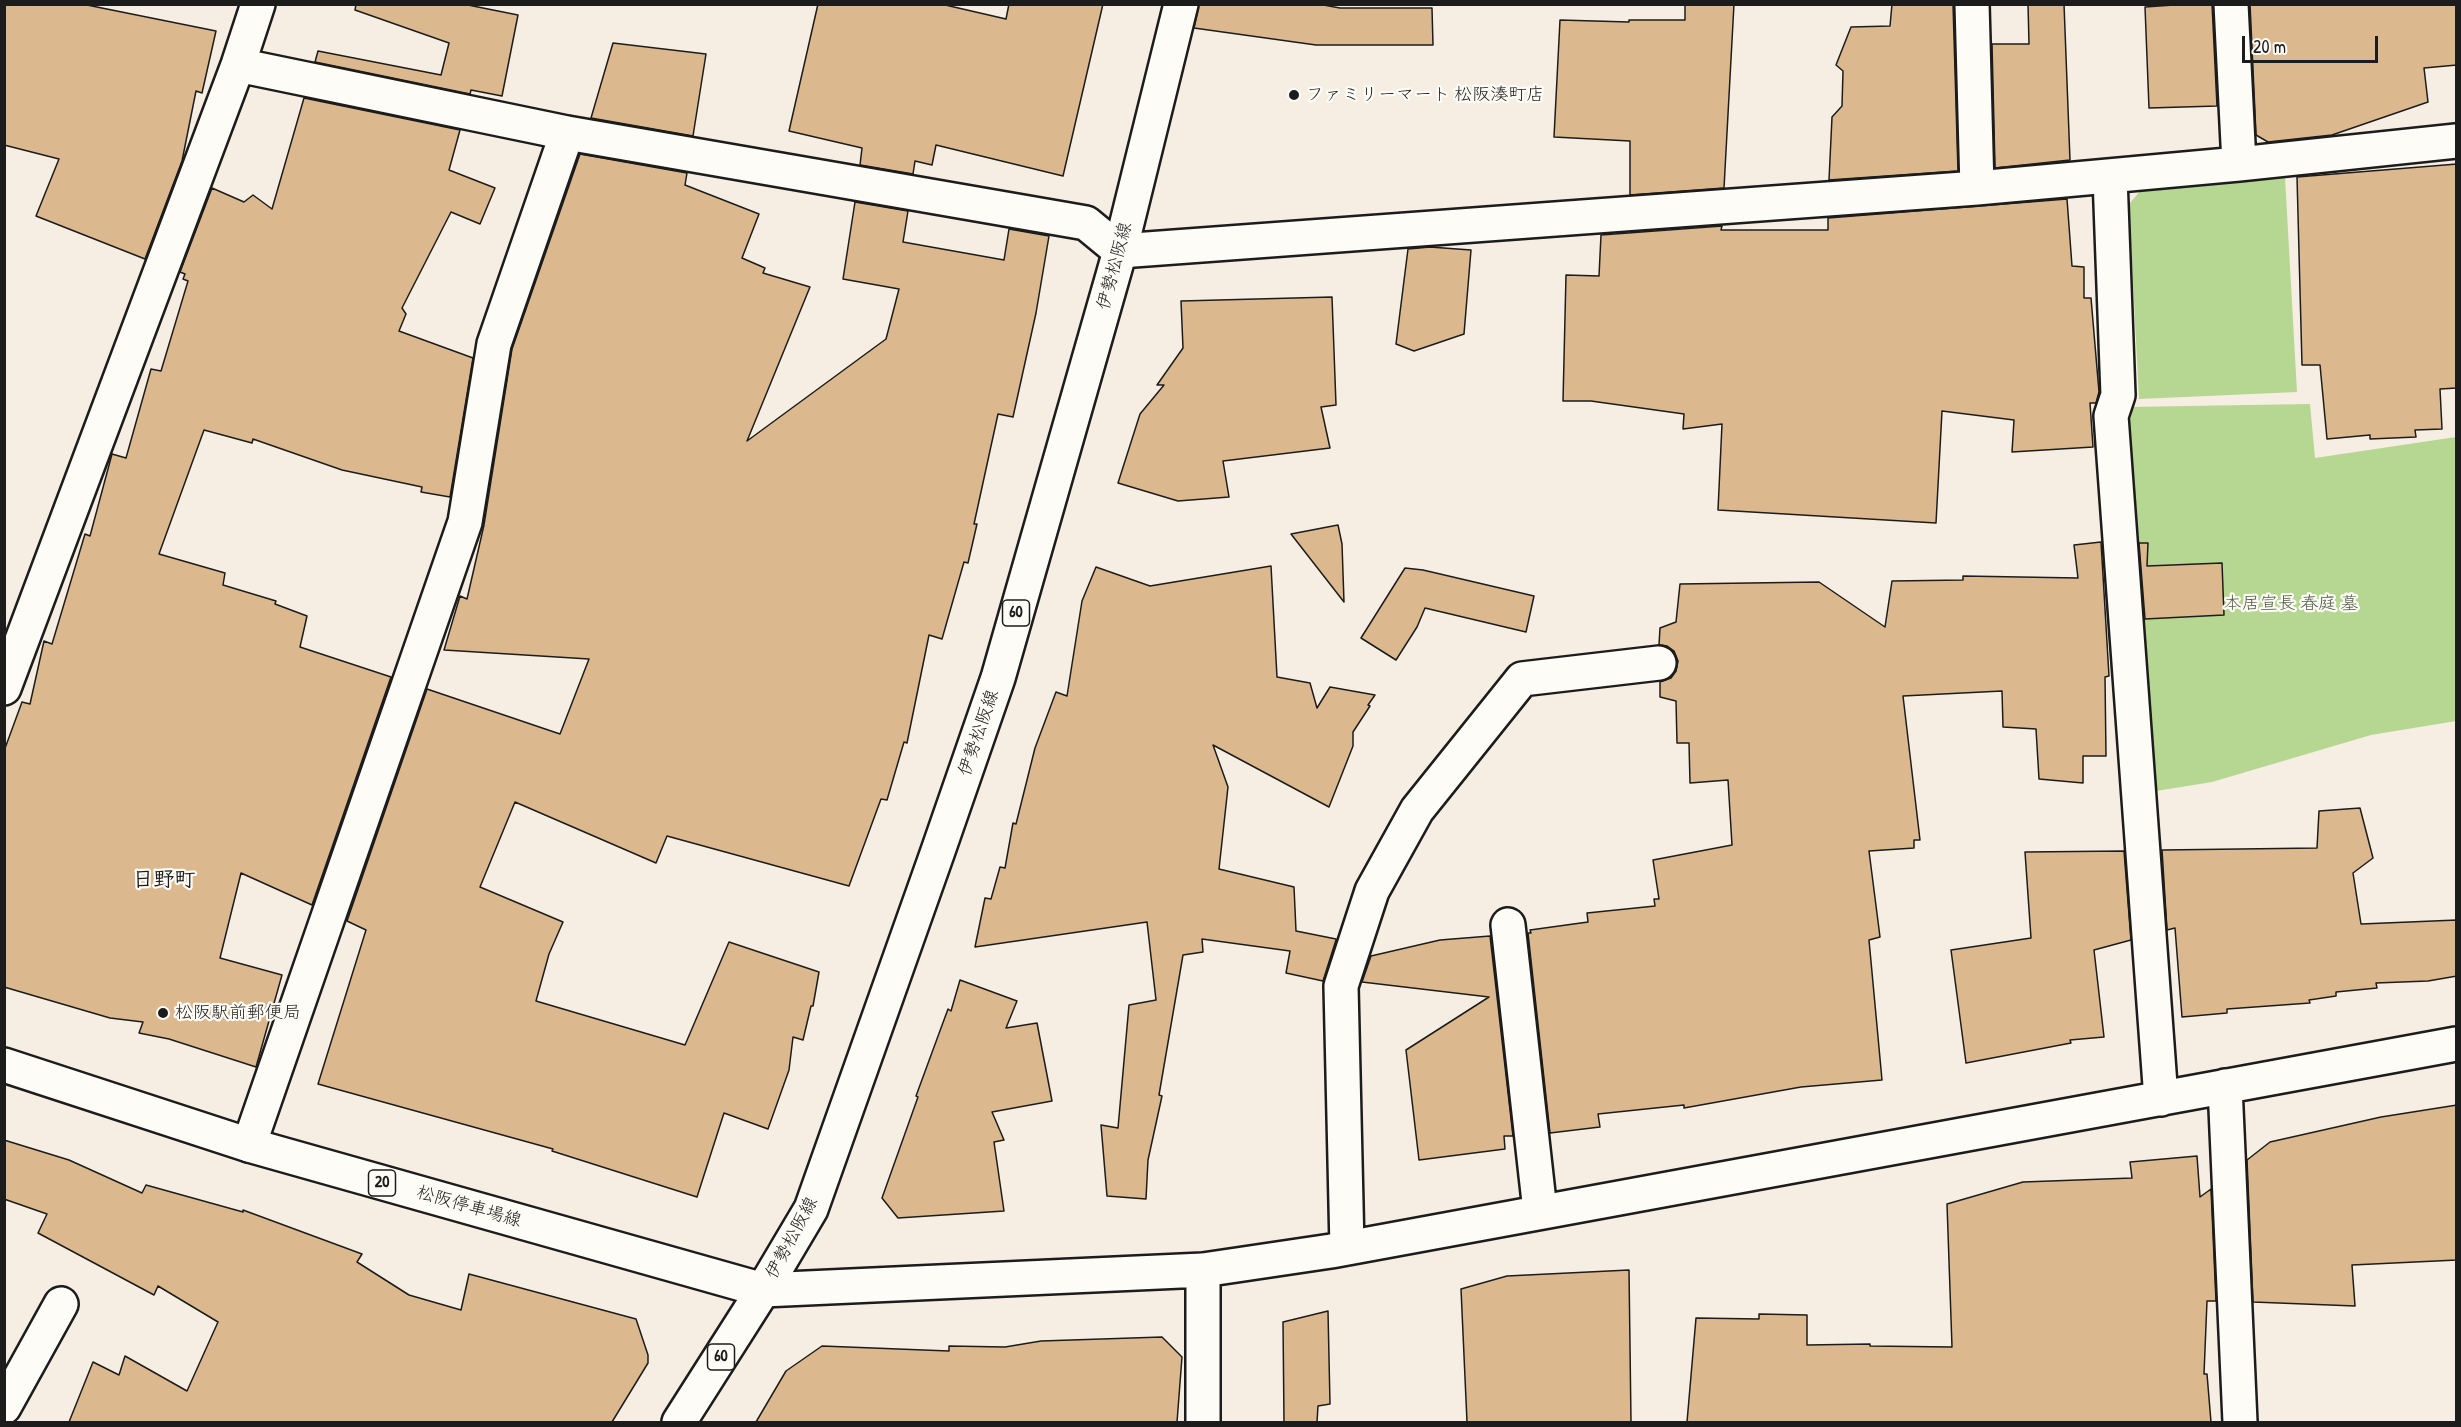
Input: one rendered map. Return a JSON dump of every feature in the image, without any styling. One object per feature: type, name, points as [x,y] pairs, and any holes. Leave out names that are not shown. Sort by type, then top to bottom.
[{"type":"street","points":[[4,688],[238,65],[258,4]]},
{"type":"street","name":"伊勢松阪線","points":[[679,1422],[764,1290],[811,1209],[994,689],[1120,251],[1181,4]]},
{"type":"street","points":[[1972,4],[1977,188]]},
{"type":"street","points":[[2230,4],[2239,164]]},
{"type":"street","points":[[238,65],[567,133],[1086,223],[1120,251],[1977,188],[2110,177],[2457,141]]},
{"type":"street","points":[[249,1145],[465,522],[494,344],[567,133]]},
{"type":"street","points":[[2110,177],[2118,395],[2111,416],[2161,1100]]},
{"type":"street","points":[[1347,1248],[1341,986],[1372,891],[1416,810],[1522,679],[1659,663]]},
{"type":"street","points":[[1508,925],[1540,1211]]},
{"type":"street","name":"松阪停車場線","points":[[4,1065],[249,1145],[764,1290],[1203,1270],[1347,1248],[2457,1044]]},
{"type":"street","points":[[2225,1086],[2240,1422]]},
{"type":"street","points":[[1203,1270],[1203,1422]]},
{"type":"street","points":[[4,1407],[61,1304]]},
{"type":"green space","points":[[2285,177],[2297,392],[2139,399],[2129,204],[2142,189]]},
{"type":"green space","name":"本居宣長 春庭 墓","points":[[2310,404],[2315,458],[2456,437],[2456,721],[2371,735],[2212,782],[2156,791],[2127,407]]},
{"type":"building","points":[[4,4],[82,4],[216,31],[202,93],[196,91],[182,161],[145,259],[36,216],[59,159],[4,145]]},
{"type":"building","points":[[356,4],[463,4],[518,15],[502,96],[471,90],[470,94],[315,62],[318,51],[441,75],[449,43],[355,10]]},
{"type":"building","points":[[818,4],[941,4],[1006,19],[1009,4],[1103,4],[1063,176],[936,145],[932,165],[915,161],[913,174],[860,165],[862,148],[789,131]]},
{"type":"building","points":[[1199,4],[1318,4],[1340,8],[1432,8],[1433,45],[1316,45],[1194,28]]},
{"type":"building","points":[[1685,4],[1734,4],[1724,188],[1630,195],[1630,141],[1554,137],[1560,20],[1629,22],[1629,20],[1685,20]]},
{"type":"building","points":[[1892,4],[1953,4],[1958,171],[1829,180],[1832,117],[1842,106],[1843,71],[1836,65],[1851,27],[1890,26]]},
{"type":"building","points":[[2028,4],[2064,4],[2070,160],[1995,168],[1992,44],[2029,44]]},
{"type":"building","points":[[2212,4],[2217,106],[2149,108],[2145,7]]},
{"type":"building","points":[[2250,4],[2457,4],[2457,65],[2424,68],[2428,102],[2332,135],[2268,142],[2256,135]]},
{"type":"building","points":[[613,43],[706,54],[693,136],[591,118]]},
{"type":"building","points":[[304,98],[460,130],[449,170],[495,188],[480,224],[451,212],[402,308],[406,314],[399,331],[473,358],[450,497],[421,492],[422,487],[342,470],[253,439],[252,443],[204,430],[159,554],[225,573],[223,585],[276,601],[275,604],[307,616],[300,647],[391,677],[312,905],[241,873],[220,958],[282,975],[256,1067],[169,1039],[139,1033],[143,1022],[110,1018],[4,987],[4,751],[22,702],[30,704],[44,641],[52,644],[85,534],[90,536],[112,454],[126,458],[151,369],[161,371],[188,281],[183,279],[185,274],[180,272],[212,188],[244,202],[253,195],[272,209]]},
{"type":"building","points":[[580,154],[687,173],[685,185],[759,214],[742,258],[765,268],[763,273],[810,287],[747,441],[886,339],[899,289],[843,279],[855,202],[908,211],[903,242],[1004,260],[1009,229],[1049,236],[1036,313],[1013,417],[998,414],[974,524],[977,524],[968,563],[964,562],[942,639],[929,635],[907,743],[904,742],[887,800],[881,799],[849,886],[667,836],[656,863],[515,802],[480,887],[563,922],[549,954],[536,1001],[685,1045],[729,942],[819,972],[813,1006],[811,1006],[803,1040],[793,1037],[789,1070],[768,1129],[724,1113],[697,1197],[552,1151],[553,1149],[318,1084],[366,930],[347,921],[427,689],[560,734],[589,659],[444,650],[460,596],[467,599],[484,525],[512,349]]},
{"type":"building","points":[[2457,164],[2457,388],[2440,389],[2442,429],[2415,430],[2416,437],[2370,439],[2370,435],[2327,439],[2320,365],[2302,365],[2297,177]]},
{"type":"building","points":[[2067,199],[2072,266],[2084,267],[2084,298],[2091,298],[2099,392],[2096,403],[2090,403],[2093,447],[2012,452],[2014,420],[1942,411],[1936,523],[1718,510],[1722,424],[1683,429],[1684,414],[1591,401],[1563,401],[1566,275],[1599,276],[1601,235],[1722,226],[1721,230],[1828,230],[1828,218]]},
{"type":"building","points":[[1430,247],[1471,250],[1464,334],[1414,351],[1396,344],[1408,249]]},
{"type":"building","points":[[1332,297],[1336,405],[1321,407],[1330,448],[1223,461],[1229,497],[1178,501],[1118,483],[1140,414],[1164,385],[1157,385],[1183,348],[1181,301]]},
{"type":"building","points":[[1338,525],[1342,544],[1344,602],[1291,534]]},
{"type":"building","points":[[2101,542],[2109,676],[2105,677],[2106,756],[2083,756],[2083,783],[2039,779],[2036,729],[2003,727],[2002,691],[1903,696],[1920,840],[1914,840],[1914,848],[1869,851],[1880,937],[1869,940],[1882,1080],[1801,1087],[1684,1108],[1684,1105],[1598,1114],[1600,1127],[1550,1133],[1528,933],[1531,933],[1530,930],[1588,922],[1587,913],[1655,906],[1654,899],[1659,899],[1653,860],[1732,845],[1728,780],[1690,783],[1689,743],[1677,743],[1676,701],[1660,697],[1660,682],[1671,678],[1676,671],[1678,661],[1674,651],[1667,646],[1659,645],[1660,628],[1676,622],[1680,584],[1819,582],[1885,627],[1892,581],[1963,580],[1963,576],[2078,578],[2074,545]]},
{"type":"building","points":[[2139,543],[2148,543],[2147,566],[2222,563],[2224,615],[2145,619]]},
{"type":"building","points":[[1271,566],[1277,677],[1310,683],[1317,708],[1330,687],[1375,695],[1353,732],[1353,746],[1329,807],[1213,745],[1228,787],[1219,869],[1294,887],[1296,931],[1336,940],[1323,981],[1286,973],[1290,951],[1202,939],[1203,952],[1183,955],[1159,1095],[1162,1096],[1148,1160],[1146,1199],[1107,1196],[1101,1125],[1118,1128],[1129,1005],[1156,1000],[1147,922],[975,947],[985,898],[991,899],[1000,867],[1005,868],[1013,823],[1016,824],[1035,748],[1056,692],[1067,696],[1082,601],[1096,567],[1150,586]]},
{"type":"building","points":[[1405,568],[1423,570],[1534,596],[1526,632],[1425,608],[1417,627],[1396,660],[1361,638]]},
{"type":"building","points":[[2360,808],[2373,858],[2353,873],[2361,924],[2457,920],[2457,976],[2428,981],[2376,983],[2377,988],[2336,992],[2336,996],[2309,1000],[2310,1003],[2227,1009],[2227,1013],[2182,1017],[2175,928],[2167,930],[2162,850],[2317,848],[2319,811]]},
{"type":"building","points":[[2124,851],[2131,940],[2094,950],[2104,1037],[2070,1040],[2071,1043],[1966,1063],[1951,950],[2031,938],[2025,852]]},
{"type":"building","points":[[1490,936],[1513,1136],[1504,1136],[1505,1149],[1419,1160],[1406,1050],[1489,997],[1362,982],[1371,956],[1440,940]]},
{"type":"building","points":[[960,980],[1017,1001],[1006,1028],[1037,1023],[1052,1101],[992,1112],[1004,1140],[994,1142],[1004,1211],[898,1218],[882,1198],[918,1097],[916,1096],[948,1009],[951,1011]]},
{"type":"building","points":[[2457,1105],[2457,1260],[2352,1265],[2355,1306],[2253,1302],[2247,1160],[2270,1142],[2381,1117]]},
{"type":"building","points":[[4,1140],[69,1160],[142,1193],[146,1185],[243,1212],[243,1210],[362,1254],[357,1262],[409,1295],[461,1310],[469,1274],[636,1319],[648,1355],[648,1363],[612,1422],[69,1422],[93,1362],[119,1375],[125,1356],[187,1391],[218,1322],[158,1286],[154,1295],[38,1233],[47,1214],[4,1199]]},
{"type":"building","points":[[2197,1156],[2200,1197],[2211,1189],[2216,1301],[2207,1301],[2204,1374],[2207,1374],[2211,1422],[1687,1422],[1696,1318],[1759,1319],[1759,1314],[1807,1315],[1807,1345],[1870,1344],[1870,1346],[1952,1347],[1947,1204],[2023,1182],[2132,1178],[2130,1162]]},
{"type":"building","points":[[1629,1270],[1631,1422],[1467,1422],[1461,1289],[1507,1276]]},
{"type":"building","points":[[1328,1311],[1330,1404],[1318,1406],[1317,1422],[1284,1422],[1283,1322]]},
{"type":"building","points":[[1162,1337],[1182,1357],[1177,1422],[756,1422],[786,1371],[822,1346],[949,1351],[949,1346],[1005,1347],[1041,1341]]},
{"type":"place","name":"ファミリーマート 松阪湊町店","points":[[1294,95]]},
{"type":"place","name":"松阪駅前郵便局","points":[[163,1013]]},
{"type":"district","name":"日野町","points":[[164,880]]}]
